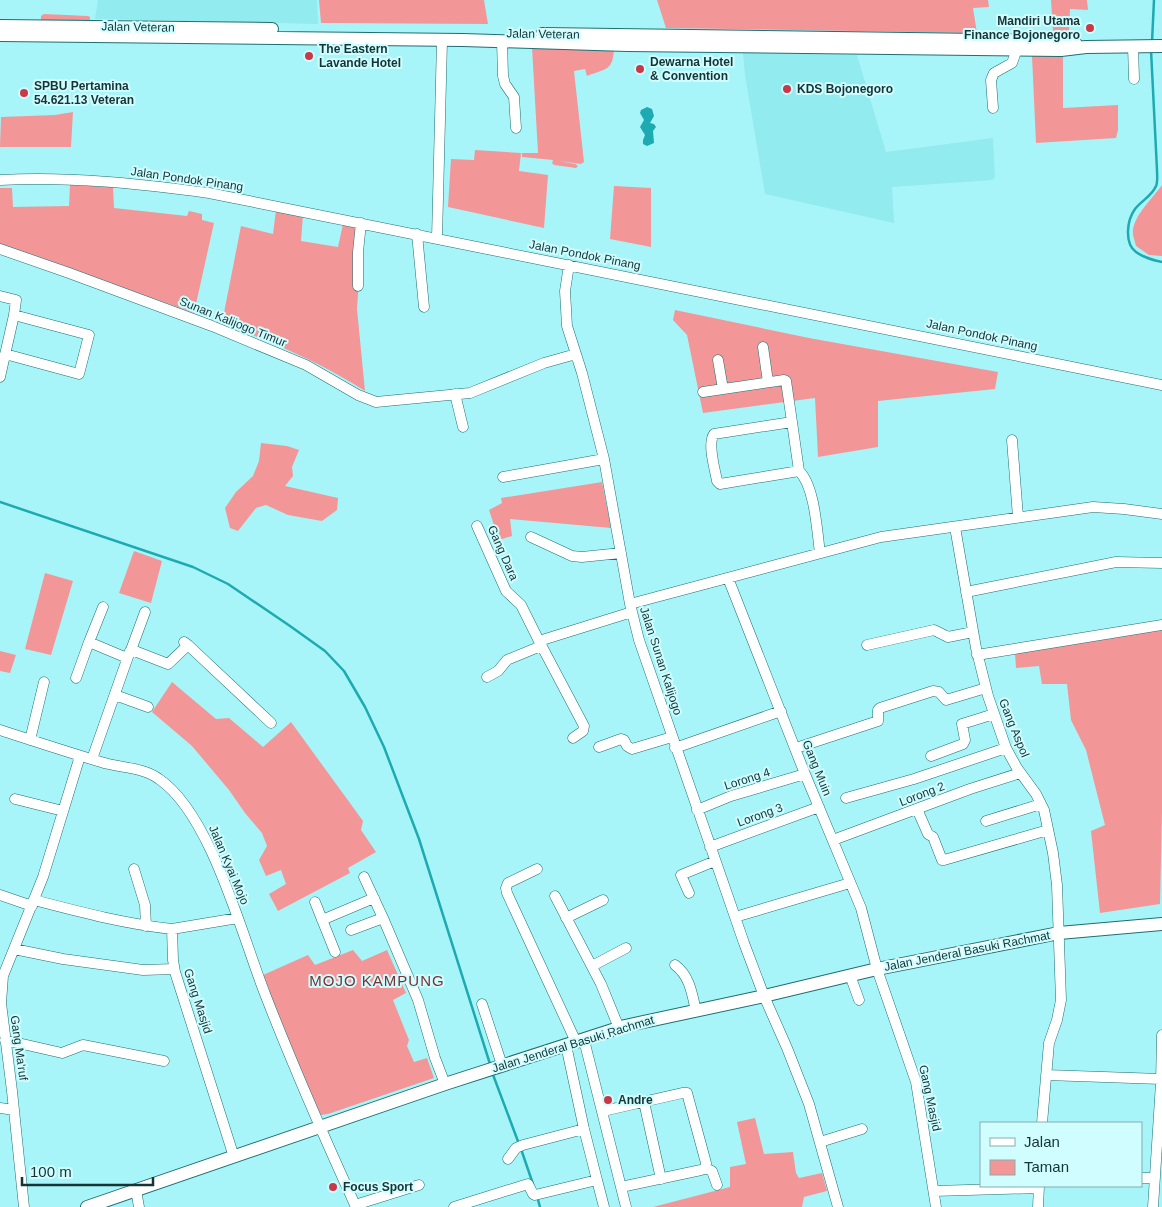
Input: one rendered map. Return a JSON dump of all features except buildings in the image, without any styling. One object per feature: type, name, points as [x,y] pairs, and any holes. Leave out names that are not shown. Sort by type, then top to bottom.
[{"type":"main road","name":"Jalan Veteran","points":[[0,26],[1061,40],[1086,47]]},
{"type":"main road","name":"Jalan Veteran","points":[[0,35],[1061,50],[1086,47],[1159,46]]},
{"type":"main road","name":"Jalan Jenderal Basuki Rachmat","points":[[87,1207],[445,1084],[619,1028],[764,996],[850,974],[1059,933],[1162,924]]},
{"type":"street","points":[[437,238],[442,41]]},
{"type":"street","points":[[502,41],[503,76],[505,84],[514,97],[516,128]]},
{"type":"street","points":[[1134,79],[1135,46]]},
{"type":"street","points":[[993,108],[991,80],[994,73],[1012,63],[1017,49]]},
{"type":"street","name":"Jalan Pondok Pinang","points":[[0,180],[26,179],[135,183],[209,193],[361,222],[1162,385]]},
{"type":"street","points":[[358,286],[358,252],[361,222]]},
{"type":"street","points":[[417,234],[424,307]]},
{"type":"street","name":"Sunan Kalijogo Timur","points":[[0,250],[78,276],[238,336],[306,365],[366,400],[376,402],[470,392],[485,388],[544,363],[576,354]]},
{"type":"street","name":"Jalan Sunan Kalijogo","points":[[569,265],[564,305],[567,326],[584,380],[604,459],[631,608],[639,640],[735,917],[764,996],[788,1048],[809,1104],[838,1207]]},
{"type":"street","points":[[0,296],[16,300],[0,377]]},
{"type":"street","points":[[5,354],[79,374],[89,336],[14,315]]},
{"type":"street","points":[[763,347],[768,382]]},
{"type":"street","points":[[718,360],[723,389]]},
{"type":"street","points":[[703,392],[782,380],[786,381],[799,471],[807,480],[810,488],[820,554]]},
{"type":"street","points":[[455,394],[463,427]]},
{"type":"street","points":[[792,422],[714,434],[711,443],[717,481],[720,484],[799,471]]},
{"type":"street","points":[[1012,440],[1018,517]]},
{"type":"street","points":[[503,477],[604,459]]},
{"type":"street","points":[[487,677],[498,671],[507,660],[540,644],[631,608],[728,578],[881,537],[1093,506],[1124,508],[1162,514]]},
{"type":"street","name":"Gang Dara","points":[[477,526],[506,591],[521,605],[584,726],[583,732],[573,738]]},
{"type":"street","name":"Gang Aspol","points":[[955,527],[973,632],[986,688],[1006,748],[1020,774],[1036,794],[1041,804],[1048,830],[1057,885],[1061,1000],[1057,1020],[1049,1043],[1042,1122]]},
{"type":"street","points":[[531,537],[572,556],[582,557],[621,553]]},
{"type":"street","points":[[966,592],[1116,562],[1162,563]]},
{"type":"street","name":"Gang Muin","points":[[728,578],[860,908],[878,969]]},
{"type":"street","points":[[76,678],[103,607]]},
{"type":"street","points":[[92,759],[146,612]]},
{"type":"street","points":[[978,655],[1162,625]]},
{"type":"street","points":[[867,645],[934,630],[948,637],[973,632]]},
{"type":"street","points":[[89,642],[168,664],[186,644],[271,723]]},
{"type":"street","points":[[30,740],[44,682]]},
{"type":"street","points":[[796,748],[878,721],[878,710],[880,708],[933,691],[939,692],[946,700],[986,688]]},
{"type":"street","points":[[114,695],[148,707]]},
{"type":"street","points":[[676,748],[781,711]]},
{"type":"street","points":[[931,756],[963,744],[965,740],[962,724],[994,714]]},
{"type":"street","name":"Jalan Kyai Mojo","points":[[0,730],[80,756],[150,774],[160,779],[183,802],[201,831],[238,918],[264,992],[319,1128],[355,1206]]},
{"type":"street","points":[[599,747],[621,739],[632,749],[672,737]]},
{"type":"street","points":[[846,798],[914,779],[1006,748]]},
{"type":"street","name":"Gang Ma'ruf","points":[[24,1207],[1,1004],[1,976],[43,878],[80,756]]},
{"type":"street","name":"Lorong 4","points":[[698,810],[731,796],[805,774]]},
{"type":"street","name":"Lorong 2","points":[[833,840],[970,789],[1020,774]]},
{"type":"street","points":[[15,799],[63,811]]},
{"type":"street","points":[[986,821],[1041,804]]},
{"type":"street","name":"Lorong 3","points":[[710,847],[819,807]]},
{"type":"street","points":[[917,809],[928,834],[934,837],[942,860],[1048,830]]},
{"type":"street","points":[[688,893],[681,874],[715,861]]},
{"type":"street","points":[[134,869],[145,905],[146,926]]},
{"type":"street","points":[[537,869],[508,883],[506,888],[507,894],[576,1042],[603,1111],[626,1207]]},
{"type":"street","points":[[364,877],[418,1000],[435,1058],[445,1084]]},
{"type":"street","points":[[735,917],[850,884]]},
{"type":"street","points":[[0,895],[146,926],[172,929],[238,918]]},
{"type":"street","points":[[555,896],[592,966],[619,1028]]},
{"type":"street","points":[[322,920],[374,898]]},
{"type":"street","points":[[566,918],[603,900]]},
{"type":"street","points":[[315,902],[335,952]]},
{"type":"street","points":[[351,930],[383,918]]},
{"type":"street","name":"Gang Masjid","points":[[172,929],[174,969],[234,1157]]},
{"type":"street","points":[[592,966],[626,948]]},
{"type":"street","points":[[14,949],[63,959],[143,970],[174,969]]},
{"type":"street","points":[[675,965],[687,977],[696,1011]]},
{"type":"street","name":"Gang Masjid","points":[[878,969],[916,1082],[936,1207]]},
{"type":"street","points":[[850,974],[859,1000]]},
{"type":"street","points":[[482,1004],[501,1066]]},
{"type":"street","points":[[1153,1207],[1159,1149],[1162,1035]]},
{"type":"street","points":[[5,1040],[62,1053],[83,1045],[164,1061]]},
{"type":"street","points":[[576,1042],[584,1129],[604,1207]]},
{"type":"street","points":[[1046,1075],[1161,1079]]},
{"type":"street","points":[[603,1111],[687,1093],[706,1163],[705,1168]]},
{"type":"street","points":[[644,1102],[661,1179]]},
{"type":"street","points":[[0,1108],[14,1110]]},
{"type":"street","points":[[508,1159],[520,1147],[584,1129]]},
{"type":"street","points":[[820,1142],[862,1129]]},
{"type":"street","points":[[621,1187],[705,1168],[712,1171],[717,1185]]},
{"type":"street","points":[[1142,1178],[1155,1178]]},
{"type":"street","points":[[454,1207],[528,1184],[533,1194],[539,1194],[597,1180]]},
{"type":"street","points":[[355,1206],[419,1185]]},
{"type":"street","points":[[934,1191],[1039,1187],[1038,1207]]},
{"type":"street","points":[[136,1190],[139,1207]]},
{"type":"shaded area","points":[[98,0],[317,0],[318,24],[95,19]]},
{"type":"shaded area","points":[[743,53],[857,55],[886,152],[993,138],[995,177],[992,180],[892,187],[894,223],[765,194]]},
{"type":"shaded area","points":[[647,107],[652,109],[654,116],[650,123],[656,127],[653,131],[654,143],[647,146],[643,144],[645,135],[640,127],[644,120],[640,113],[641,110]]},
{"type":"green space","points":[[319,0],[484,0],[488,24],[321,23]]},
{"type":"green space","points":[[657,0],[988,0],[989,7],[973,8],[977,33],[666,28]]},
{"type":"green space","points":[[1051,0],[1087,0],[1088,10],[1070,9],[1069,32],[1053,32]]},
{"type":"green space","points":[[44,14],[88,16],[90,17],[90,22],[41,21],[41,16]]},
{"type":"green space","points":[[532,47],[614,48],[612,61],[608,68],[587,76],[585,69],[574,71],[584,162],[581,164],[559,161],[575,164],[578,166],[576,168],[554,165],[552,163],[553,160],[522,157],[522,153],[538,153]]},
{"type":"green space","points":[[1058,55],[1063,57],[1063,108],[1118,105],[1118,130],[1116,138],[1036,143],[1032,56]]},
{"type":"green space","points":[[73,112],[71,147],[0,147],[1,117],[55,115]]},
{"type":"green space","points":[[475,150],[521,153],[519,171],[548,175],[544,228],[448,207],[451,159],[474,160]]},
{"type":"green space","points":[[70,185],[113,187],[114,208],[187,216],[189,211],[202,214],[202,220],[214,223],[194,313],[0,244],[0,188],[12,188],[13,207],[69,206]]},
{"type":"green space","points":[[1162,185],[1162,256],[1149,255],[1136,246],[1133,236],[1134,224]]},
{"type":"green space","points":[[614,186],[651,188],[651,247],[610,239]]},
{"type":"green space","points":[[276,210],[303,215],[301,241],[338,247],[343,224],[360,227],[361,250],[357,309],[365,391],[295,353],[222,323],[241,226],[273,234]]},
{"type":"green space","points":[[675,310],[809,338],[998,372],[995,389],[878,401],[878,447],[818,457],[815,398],[703,413],[687,335],[673,320]]},
{"type":"green space","points":[[261,443],[287,446],[299,450],[292,467],[293,476],[285,486],[338,498],[337,510],[322,521],[288,515],[266,505],[256,508],[238,531],[230,528],[225,508],[236,492],[253,476],[259,461]]},
{"type":"green space","points":[[602,482],[611,528],[510,519],[512,536],[499,540],[489,510],[502,503],[501,498]]},
{"type":"green space","points":[[134,551],[162,561],[151,603],[119,593]]},
{"type":"green space","points":[[45,573],[73,581],[51,655],[25,649]]},
{"type":"green space","points":[[1162,630],[1160,904],[1100,913],[1091,831],[1105,825],[1086,750],[1071,720],[1067,684],[1042,684],[1039,666],[1016,668],[1015,653]]},
{"type":"green space","points":[[0,651],[16,655],[10,673],[0,671]]},
{"type":"green space","points":[[172,682],[216,719],[229,718],[263,747],[291,722],[363,821],[361,830],[376,852],[348,868],[350,873],[278,911],[269,894],[286,884],[281,870],[266,876],[259,860],[267,846],[262,833],[192,746],[152,712]]},
{"type":"green space","points":[[353,950],[362,961],[387,950],[406,993],[393,1000],[409,1040],[407,1046],[414,1062],[427,1058],[434,1078],[321,1115],[317,1111],[263,980],[263,975],[308,955],[315,965]]},
{"type":"green space","points":[[755,1118],[764,1154],[793,1152],[796,1173],[799,1178],[822,1173],[827,1191],[804,1197],[802,1207],[653,1207],[730,1187],[730,1167],[746,1164],[737,1122]]},
{"type":"waterway","points":[[1152,42],[1154,0]]},
{"type":"waterway","points":[[1151,50],[1157,183],[1152,193],[1137,206],[1132,214],[1128,237],[1132,248],[1136,252],[1152,260],[1162,262]]},
{"type":"waterway","points":[[0,502],[193,567],[228,584],[325,651],[344,671],[365,707],[384,747],[419,839],[490,1064]]},
{"type":"waterway","points":[[492,1072],[519,1144]]},
{"type":"waterway","points":[[521,1149],[533,1184]]},
{"type":"waterway","points":[[537,1196],[540,1207]]},
{"type":"place","name":"Mandiri Utama Finance Bojonegoro","points":[[1090,28]]},
{"type":"place","name":"The Eastern Lavande Hotel","points":[[309,56]]},
{"type":"place","name":"Dewarna Hotel & Convention","points":[[640,69]]},
{"type":"place","name":"KDS Bojonegoro","points":[[787,89]]},
{"type":"place","name":"SPBU Pertamina 54.621.13 Veteran","points":[[24,93]]},
{"type":"place","name":"Andre","points":[[608,1100]]},
{"type":"place","name":"Focus Sport","points":[[333,1187]]},
{"type":"district","name":"MOJO KAMPUNG","points":[[377,980]]}]
